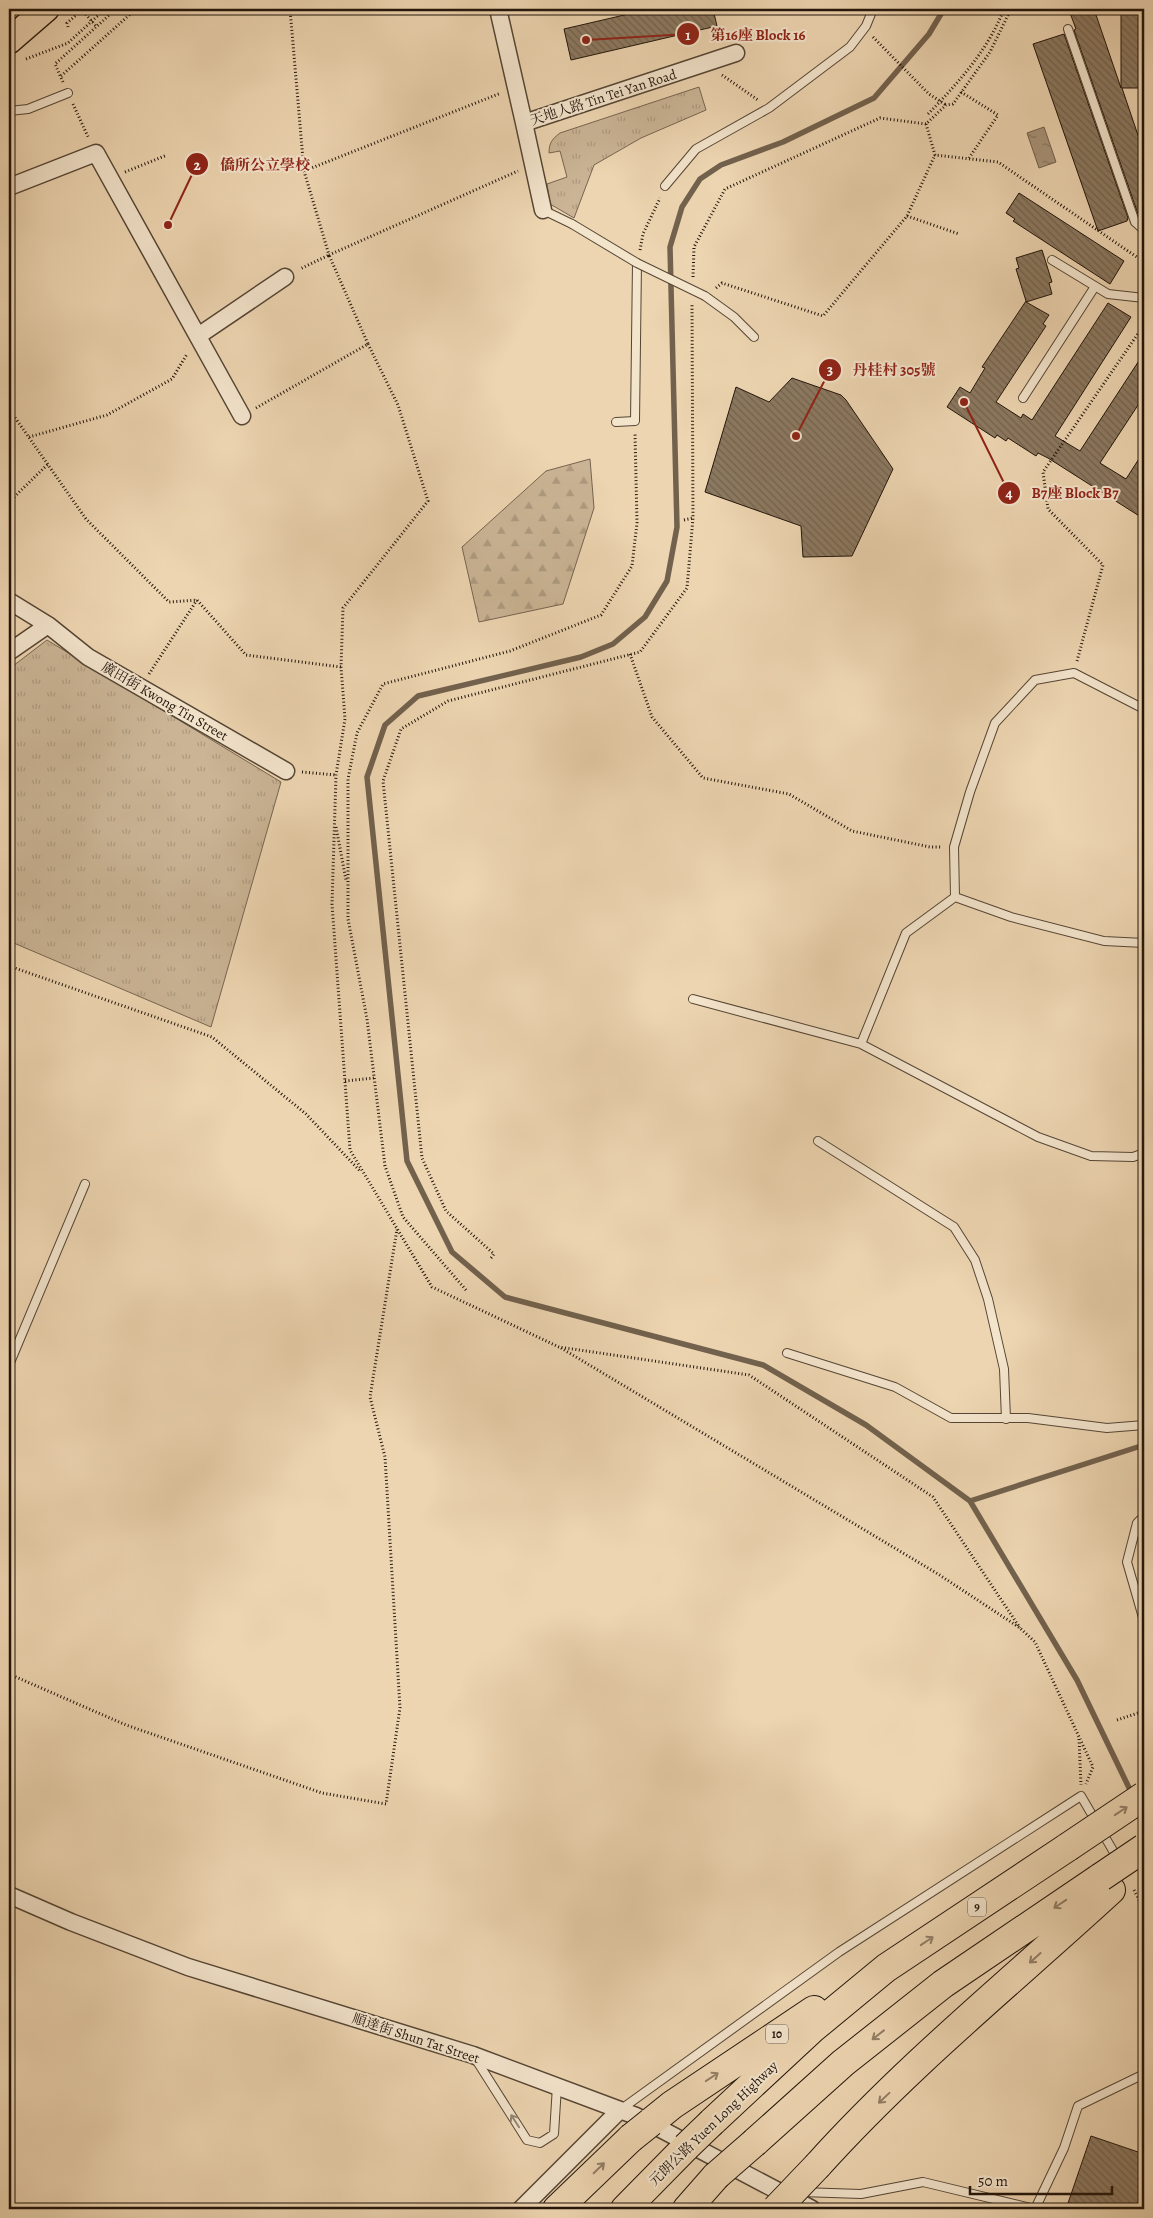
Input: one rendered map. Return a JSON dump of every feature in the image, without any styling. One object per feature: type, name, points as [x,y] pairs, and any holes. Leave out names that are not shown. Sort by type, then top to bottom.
[{"type":"highway","name":"元朗公路 Yuen Long Highway","points":[[625,2209],[674,2157],[812,2029],[886,1968],[1144,1796]]},
{"type":"highway","points":[[775,2200],[818,2166],[853,2128],[1120,1875],[1144,1848]]},
{"type":"highway","points":[[687,2209],[716,2176],[843,2063],[943,1984],[1120,1875]]},
{"type":"highway","name":"10","points":[[562,2204],[631,2138],[672,2105],[802,2017],[886,1968]]},
{"type":"main road","points":[[9,41],[46,9]]},
{"type":"street","name":"天地人路 Tin Tei Yan Road","points":[[498,9],[524,123],[736,53]]},
{"type":"street","points":[[524,123],[543,210]]},
{"type":"street","points":[[9,187],[96,153],[242,416]]},
{"type":"street","points":[[198,336],[285,277]]},
{"type":"street","name":"廣田街 Kwong Tin Street","points":[[9,601],[48,625],[88,656],[286,771]]},
{"type":"street","points":[[9,652],[48,625]]},
{"type":"street","name":"順達街 Shun Tat Street","points":[[9,1894],[71,1922],[188,1967],[473,2055],[636,2116],[775,2200],[806,2208]]},
{"type":"street","points":[[521,2209],[620,2110]]},
{"type":"lane","points":[[665,186],[696,149],[769,108],[850,47],[866,26],[873,9]]},
{"type":"lane","points":[[1068,29],[1135,222],[1144,230]]},
{"type":"lane","points":[[9,111],[28,110],[68,93]]},
{"type":"lane","points":[[543,210],[572,224],[638,263],[706,296],[734,316],[754,337]]},
{"type":"lane","points":[[1052,260],[1094,288],[1108,294],[1144,298]]},
{"type":"lane","points":[[616,422],[635,421],[638,263]]},
{"type":"lane","points":[[1023,398],[1094,288]]},
{"type":"lane","points":[[955,897],[954,847],[970,792],[995,723],[1035,680],[1074,673],[1144,709]]},
{"type":"lane","points":[[955,897],[1011,917],[1104,940],[1144,943]]},
{"type":"lane","points":[[861,1044],[906,933],[955,897]]},
{"type":"lane","points":[[693,999],[861,1044],[1038,1137],[1091,1156],[1132,1157],[1144,1153]]},
{"type":"lane","points":[[818,1141],[889,1184],[954,1227],[975,1260],[988,1299],[1004,1369],[1006,1419]]},
{"type":"lane","points":[[9,1365],[85,1184]]},
{"type":"lane","points":[[787,1353],[895,1387],[951,1418],[1028,1418],[1107,1428],[1144,1425]]},
{"type":"lane","points":[[1144,1516],[1137,1523],[1127,1562],[1144,1621]]},
{"type":"lane","points":[[620,2110],[839,1952],[1081,1796],[1120,1875]]},
{"type":"lane","points":[[473,2055],[527,2140],[540,2143],[554,2134],[557,2086]]},
{"type":"lane","points":[[775,2200],[861,2194],[923,2182],[1035,2209],[1064,2148],[1078,2106],[1144,2074]]},
{"type":"path","points":[[68,27],[67,23],[81,9],[98,25]]},
{"type":"path","points":[[26,59],[68,43],[105,9]]},
{"type":"path","points":[[96,153],[55,64],[116,9]]},
{"type":"path","points":[[60,76],[136,9]]},
{"type":"path","points":[[290,9],[304,171],[329,255],[368,344],[398,405],[428,501],[343,608],[341,667],[345,719],[336,775],[332,904],[350,1150],[432,1287],[559,1347],[938,1574],[1020,1628],[1035,1642],[1092,1767],[1081,1796]]},
{"type":"path","points":[[928,114],[960,81],[987,45],[1004,9]]},
{"type":"path","points":[[878,44],[929,94],[946,105],[953,104],[990,52],[1011,9]]},
{"type":"path","points":[[706,63],[769,108]]},
{"type":"path","points":[[304,171],[516,88]]},
{"type":"path","points":[[961,92],[998,115],[970,158]]},
{"type":"path","points":[[926,124],[946,105]]},
{"type":"path","points":[[491,1258],[494,1254],[446,1211],[422,1158],[409,1015],[383,781],[401,729],[448,701],[564,668],[640,652],[687,588],[693,518],[692,289],[694,248],[725,189],[880,118],[926,124]]},
{"type":"path","points":[[706,296],[722,283],[823,316],[907,216],[935,155],[926,124]]},
{"type":"path","points":[[110,178],[167,155]]},
{"type":"path","points":[[935,155],[998,162],[1144,262]]},
{"type":"path","points":[[285,277],[329,255],[533,165]]},
{"type":"path","points":[[638,263],[643,234],[665,186]]},
{"type":"path","points":[[907,216],[959,234]]},
{"type":"path","points":[[1074,673],[1103,565],[1048,509],[1043,472],[1144,324]]},
{"type":"path","points":[[29,438],[107,415],[172,379],[198,336]]},
{"type":"path","points":[[242,416],[368,344]]},
{"type":"path","points":[[9,410],[86,520],[169,602],[197,600]]},
{"type":"path","points":[[466,1290],[403,1217],[385,1166],[367,1019],[348,919],[348,779],[357,732],[382,684],[510,650],[554,635],[601,615],[632,566],[638,523],[635,421]]},
{"type":"path","points":[[9,502],[48,464]]},
{"type":"path","points":[[684,520],[693,518]]},
{"type":"path","points":[[638,523],[643,521]]},
{"type":"path","points":[[197,600],[246,655],[341,667]]},
{"type":"path","points":[[140,687],[197,600]]},
{"type":"path","points":[[554,635],[556,639]]},
{"type":"path","points":[[630,654],[652,717],[703,778],[789,794],[852,831],[930,848],[954,847]]},
{"type":"path","points":[[286,771],[336,775]]},
{"type":"path","points":[[335,819],[348,889]]},
{"type":"path","points":[[9,966],[212,1037],[306,1114],[366,1176]]},
{"type":"path","points":[[404,1014],[409,1015]]},
{"type":"path","points":[[346,1081],[374,1078]]},
{"type":"path","points":[[9,1674],[126,1725],[322,1793],[386,1804],[400,1708],[385,1457],[370,1397],[397,1228]]},
{"type":"path","points":[[559,1347],[749,1375],[933,1497],[1020,1628]]},
{"type":"path","points":[[1117,1720],[1144,1711]]},
{"type":"path","points":[[1078,1737],[1081,1796]]},
{"type":"green space","points":[[699,87],[706,110],[641,138],[594,165],[574,218],[550,204],[547,184],[567,177],[560,151],[549,153],[550,144],[557,135]]},
{"type":"green space","points":[[590,459],[594,508],[563,604],[479,622],[462,547],[546,471]]},
{"type":"green space","points":[[47,640],[281,782],[211,1027],[9,941],[9,669]]},
{"type":"water","points":[[1044,127],[1056,162],[1039,168],[1027,133]]},
{"type":"building","points":[[650,9],[713,9],[717,26],[571,60],[564,29]]},
{"type":"building","points":[[1081,9],[1094,9],[1121,88],[1121,12],[1144,12],[1144,88],[1122,88],[1144,153],[1144,212],[1138,214],[1074,30],[1076,29],[1070,13]]},
{"type":"building","points":[[1064,34],[1128,218],[1127,221],[1098,231],[1033,44]]},
{"type":"building","points":[[1019,193],[1124,261],[1110,284],[1013,221],[1015,219],[1006,213]]},
{"type":"building","points":[[1042,250],[1052,282],[1049,283],[1052,294],[1026,302],[1049,315],[1043,324],[1046,326],[996,402],[1021,418],[1023,414],[1032,420],[1108,303],[1131,317],[1055,436],[1080,451],[1144,353],[1144,396],[1100,463],[1126,479],[1144,451],[1144,519],[1048,458],[1038,453],[1036,456],[1008,438],[1006,441],[997,435],[995,438],[947,407],[960,387],[970,393],[985,368],[982,367],[1026,301],[1016,269],[1019,268],[1016,258]]},
{"type":"building","points":[[792,378],[841,395],[893,469],[852,556],[803,557],[801,526],[705,492],[736,387],[769,402]]},
{"type":"building","points":[[1091,2136],[1144,2154],[1144,2209],[1066,2209]]},
{"type":"waterway","points":[[944,9],[929,34],[874,98],[783,142],[721,165],[700,179],[682,207],[670,247],[677,527],[667,581],[645,617],[613,644],[581,657],[418,696],[385,725],[367,777],[407,1161],[452,1252],[505,1297],[763,1365],[866,1425],[970,1501],[1077,1680],[1133,1796]]},
{"type":"waterway","points":[[970,1501],[1144,1445]]},
{"type":"waterway","points":[[1139,1809],[1144,1820]]},
{"type":"place","name":"第16座 Block 16","points":[[586,40]]},
{"type":"place","name":"僑所公立學校","points":[[168,225]]},
{"type":"place","name":"B7座 Block B7","points":[[964,402]]},
{"type":"place","name":"丹桂村 305號","points":[[796,436]]}]
